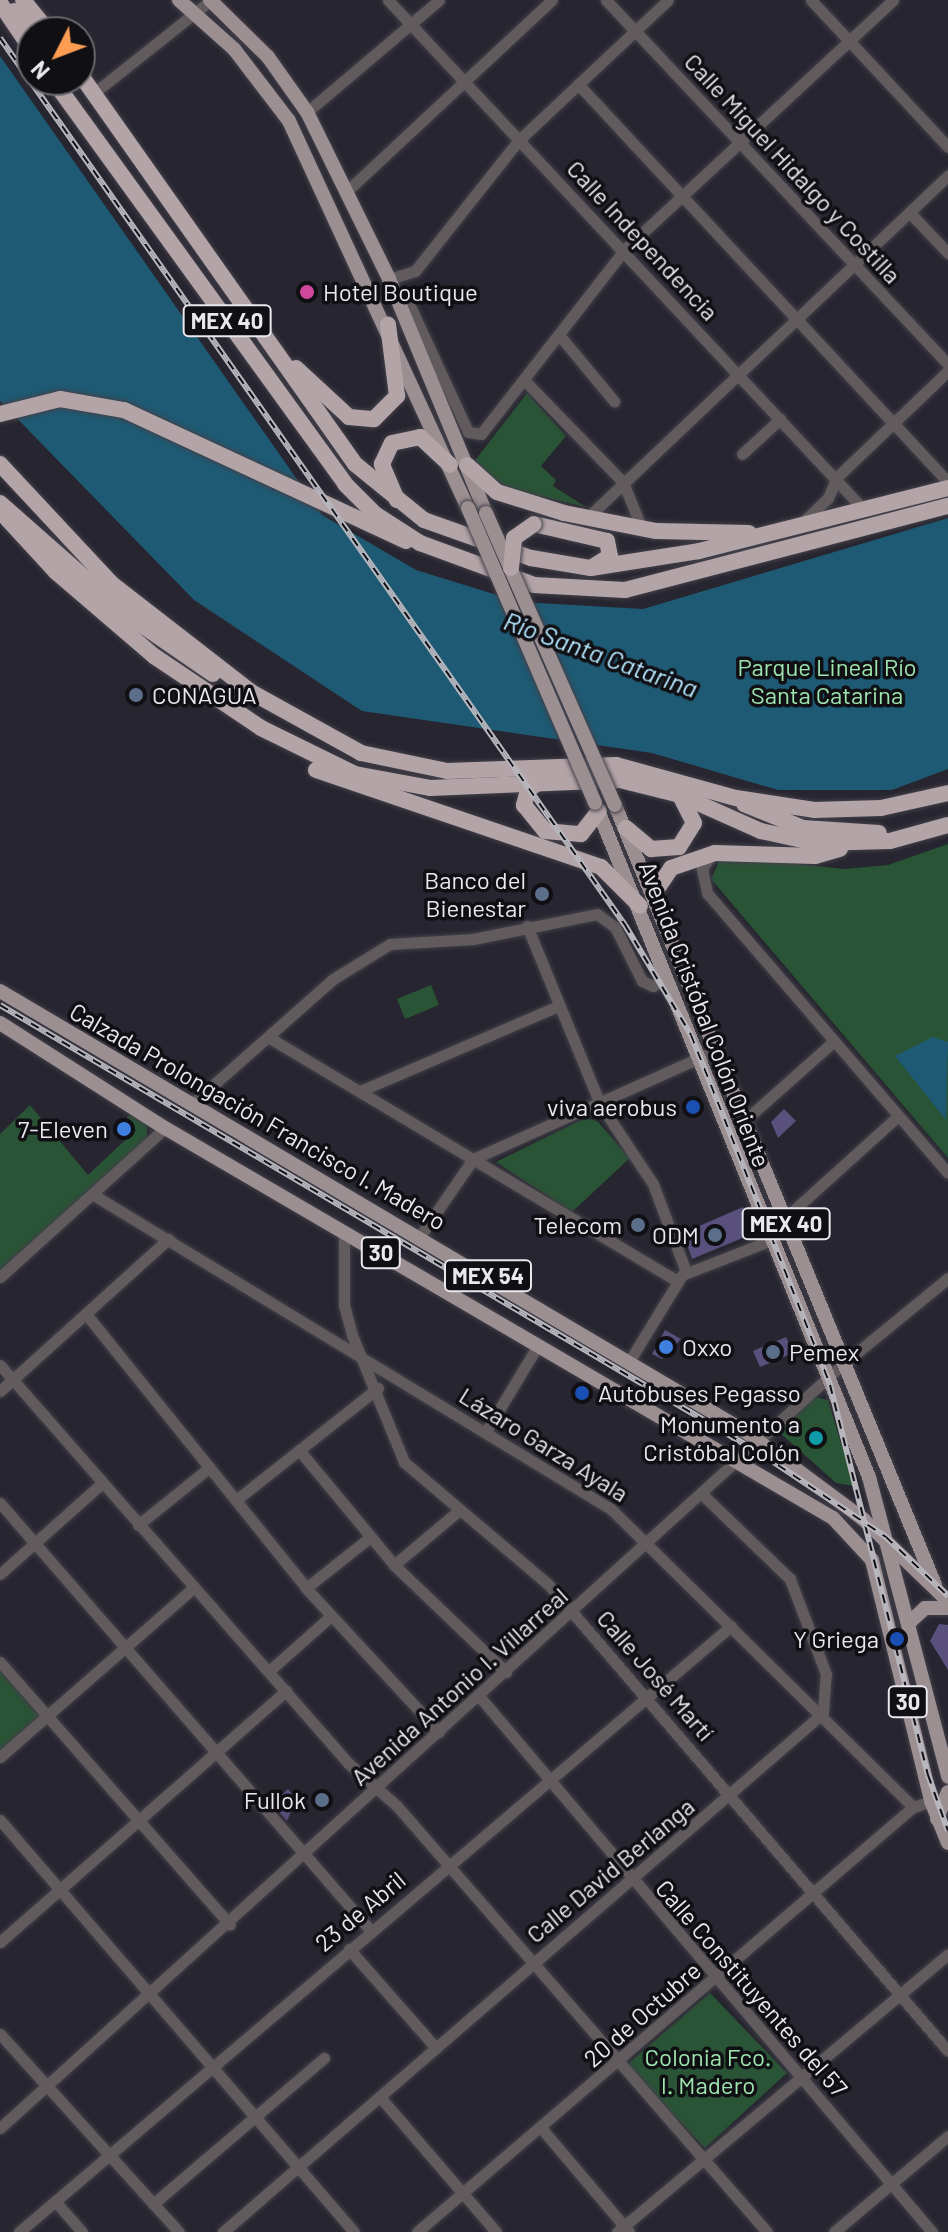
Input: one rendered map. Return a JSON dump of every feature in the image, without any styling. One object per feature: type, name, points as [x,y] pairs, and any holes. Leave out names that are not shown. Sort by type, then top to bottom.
[{"type":"highway","points":[[23,0],[36,16]]},
{"type":"highway","points":[[1,2],[17,16]]},
{"type":"highway","points":[[1,2],[16,25]]},
{"type":"highway","name":"MEX 40","points":[[65,96],[345,484],[375,514],[420,543],[534,585],[625,590],[828,542],[948,506]]},
{"type":"highway","name":"MEX 40","points":[[96,96],[355,464],[402,508],[531,558],[591,568],[635,565],[796,529],[948,485]]},
{"type":"highway","points":[[277,350],[349,417],[374,419],[397,396],[388,325]]},
{"type":"highway","points":[[0,414],[60,399],[102,403],[186,436],[387,536],[420,543]]},
{"type":"highway","points":[[402,508],[383,471],[392,443],[420,437],[497,492],[587,518],[642,529],[775,533]]},
{"type":"highway","points":[[0,464],[112,584],[251,692]]},
{"type":"highway","points":[[0,503],[177,653],[251,692],[323,737],[416,768],[605,763],[736,798],[837,811],[948,793]]},
{"type":"highway","points":[[0,511],[15,530],[111,622],[261,728],[290,754],[337,779],[601,867],[640,906]]},
{"type":"highway","points":[[0,520],[15,530]]},
{"type":"highway","points":[[511,568],[516,533],[534,524],[607,541],[610,556],[591,568]]},
{"type":"highway","points":[[261,728],[320,760],[391,784],[430,788],[543,779],[620,780],[680,795],[779,836],[847,845],[899,840],[948,824]]},
{"type":"highway","points":[[543,779],[528,790],[524,805],[538,827],[559,836],[581,834],[597,807]]},
{"type":"highway","points":[[626,828],[651,849],[679,847],[694,823],[680,795]]},
{"type":"highway","points":[[736,798],[762,816],[824,831],[891,833],[948,824]]},
{"type":"highway","points":[[653,895],[671,868],[715,853],[815,856],[847,845]]},
{"type":"main road","name":"MEX 40","points":[[179,0],[197,13],[263,81],[289,121],[458,465],[486,513],[626,828]]},
{"type":"main road","name":"MEX 40","points":[[211,0],[268,57],[307,112],[347,191],[391,284],[458,465],[468,508],[597,807]]},
{"type":"main road","points":[[364,273],[391,284]]},
{"type":"main road","name":"Avenida Cristóbal Colón Oriente","points":[[597,807],[640,906],[696,1061],[892,1546]]},
{"type":"main road","name":"Avenida Cristóbal Colón Oriente","points":[[626,828],[920,1552],[944,1597]]},
{"type":"main road","name":"Calzada Prolongación Francisco I. Madero","points":[[0,991],[630,1360],[758,1440],[892,1546]]},
{"type":"main road","name":"Calzada Prolongación Francisco I. Madero","points":[[0,1023],[165,1128],[738,1459],[833,1518],[872,1560],[931,1801]]},
{"type":"main road","name":"MEX 54","points":[[892,1546],[944,1597]]},
{"type":"main road","name":"30","points":[[892,1546],[948,1777]]},
{"type":"main road","points":[[911,1621],[925,1608],[948,1608]]},
{"type":"main road","points":[[937,1819],[948,1792]]},
{"type":"main road","name":"30","points":[[931,1801],[948,1843]]},
{"type":"street","points":[[96,91],[211,0]]},
{"type":"street","name":"Calle Independencia","points":[[388,0],[837,477],[865,511]]},
{"type":"street","points":[[307,112],[439,0]]},
{"type":"street","points":[[347,191],[552,0]]},
{"type":"street","name":"Calle Miguel Hidalgo y Costilla","points":[[606,0],[948,364]]},
{"type":"street","points":[[668,0],[519,140],[415,271],[391,284],[411,308],[475,436],[525,381],[624,250],[741,145],[893,0]]},
{"type":"street","points":[[811,0],[948,147]]},
{"type":"street","points":[[578,84],[948,485]]},
{"type":"street","points":[[587,518],[911,214],[948,175]]},
{"type":"street","points":[[911,214],[948,253]]},
{"type":"street","points":[[560,336],[614,401]]},
{"type":"street","points":[[796,529],[828,498],[837,477],[948,371]]},
{"type":"street","points":[[525,381],[623,482],[642,529]]},
{"type":"street","points":[[742,454],[780,419]]},
{"type":"street","points":[[715,853],[702,869],[707,893],[832,1043],[948,1173]]},
{"type":"street","points":[[194,1102],[374,950],[404,941],[473,939],[587,913],[604,916],[642,981],[653,986],[664,979]]},
{"type":"street","points":[[527,926],[600,1104],[653,1184],[686,1272]]},
{"type":"street","points":[[360,1091],[558,1006]]},
{"type":"street","points":[[268,1037],[677,1281]]},
{"type":"street","points":[[744,1121],[832,1043]]},
{"type":"street","points":[[420,1236],[473,1159],[714,1051]]},
{"type":"street","points":[[784,1219],[898,1116]]},
{"type":"street","points":[[0,1277],[165,1128]]},
{"type":"street","name":"Lázaro Garza Ayala","points":[[92,1194],[604,1504],[649,1543],[823,1713],[913,1807]]},
{"type":"street","name":"Calle José Martí","points":[[344,1231],[344,1305],[404,1462],[457,1512],[531,1566],[948,2051]]},
{"type":"street","points":[[0,1391],[168,1239]]},
{"type":"street","points":[[630,1360],[677,1281],[686,1272],[769,1241]]},
{"type":"street","name":"Avenida Antonio I. Villarreal","points":[[0,2128],[305,1857],[826,1379],[948,1278]]},
{"type":"street","points":[[86,1314],[306,1588],[439,1732]]},
{"type":"street","points":[[485,1433],[538,1345]]},
{"type":"street","points":[[0,1365],[348,1763],[379,1788],[449,1865],[767,2232]]},
{"type":"street","points":[[236,1500],[378,1388]]},
{"type":"street","points":[[299,1450],[394,1565],[506,1672]]},
{"type":"street","points":[[138,1525],[210,1467]]},
{"type":"street","points":[[0,1574],[102,1483]]},
{"type":"street","points":[[702,1494],[790,1579],[826,1674],[823,1713]]},
{"type":"street","points":[[0,1503],[371,1931]]},
{"type":"street","points":[[394,1565],[457,1512]]},
{"type":"street","points":[[306,1588],[369,1538]]},
{"type":"street","points":[[0,1757],[194,1587]]},
{"type":"street","points":[[269,1671],[331,1616]]},
{"type":"street","name":"23 de Abril","points":[[19,2232],[731,1626]]},
{"type":"street","points":[[0,1662],[230,1925]]},
{"type":"street","points":[[0,1942],[286,1691]]},
{"type":"street","name":"Calle Constituyentes del 57","points":[[479,1696],[714,1981],[932,2232]]},
{"type":"street","name":"Calle David Berlanga","points":[[223,2232],[823,1713]]},
{"type":"street","name":"20 de Octubre","points":[[417,2232],[542,2129],[913,1807],[931,1801]]},
{"type":"street","points":[[0,1820],[354,2232]]},
{"type":"street","points":[[349,1949],[436,2048]]},
{"type":"street","points":[[542,2129],[623,2230],[948,1954]]},
{"type":"street","points":[[0,2034],[179,2232]]},
{"type":"street","points":[[153,2204],[324,2058]]},
{"type":"street","points":[[380,2097],[496,2232]]},
{"type":"street","points":[[834,2232],[948,2136]]},
{"type":"street","points":[[55,2201],[82,2232]]},
{"type":"green space","points":[[527,393],[566,436],[541,466],[556,480],[553,486],[586,507],[509,489],[473,463]]},
{"type":"green space","points":[[948,844],[948,1158],[711,879],[719,862],[734,857],[844,869],[888,865]]},
{"type":"green space","points":[[431,985],[439,1005],[405,1019],[397,999]]},
{"type":"green space","points":[[30,1105],[88,1175],[136,1130],[126,1119],[132,1112],[147,1122],[147,1139],[0,1271],[0,1134]]},
{"type":"green space","points":[[585,1118],[597,1121],[630,1158],[572,1212],[496,1162]]},
{"type":"green space","points":[[815,1397],[828,1400],[854,1486],[836,1483],[778,1431]]},
{"type":"green space","points":[[0,1670],[40,1717],[0,1752]]},
{"type":"green space","name":"Colonia Fco. I. Madero","points":[[710,1993],[787,2073],[705,2148],[629,2069],[630,2062]]},
{"type":"water","name":"Río Santa Catarina","points":[[0,56],[16,79],[16,96],[28,96],[322,515],[416,570],[520,602],[643,609],[948,518],[948,769],[892,790],[778,790],[652,753],[362,711],[194,600],[0,401]]},
{"type":"water","points":[[933,1037],[948,1042],[946,1120],[895,1056]]},
{"type":"building","points":[[784,1109],[796,1121],[778,1138],[771,1122]]},
{"type":"building","name":"ODM","points":[[743,1207],[750,1226],[745,1237],[692,1259],[683,1233]]},
{"type":"building","name":"Oxxo","points":[[665,1330],[681,1339],[662,1359],[652,1354]]},
{"type":"building","name":"Pemex","points":[[786,1337],[793,1353],[760,1367],[753,1351]]},
{"type":"building","points":[[939,1624],[948,1625],[948,1670],[930,1641]]},
{"type":"building","points":[[288,1789],[296,1799],[287,1821],[272,1804]]},
{"type":"railway","points":[[0,38],[625,925],[691,1035],[830,1385],[928,1775],[948,1831]]},
{"type":"railway","points":[[0,1005],[763,1455],[886,1537],[948,1596]]},
{"type":"place","name":"Hotel Boutique","points":[[307,292]]},
{"type":"place","name":"CONAGUA","points":[[136,695]]},
{"type":"place","name":"Banco del Bienestar","points":[[542,894]]},
{"type":"place","name":"viva aerobus","points":[[693,1107]]},
{"type":"place","name":"7-Eleven","points":[[124,1129]]},
{"type":"place","name":"Telecom","points":[[638,1225]]},
{"type":"place","name":"ODM","points":[[715,1235]]},
{"type":"place","name":"Oxxo","points":[[666,1347]]},
{"type":"place","name":"Pemex","points":[[773,1352]]},
{"type":"place","name":"Autobuses Pegasso","points":[[582,1393]]},
{"type":"place","name":"Monumento a Cristóbal Colón","points":[[816,1438]]},
{"type":"place","name":"Y Griega","points":[[897,1639]]},
{"type":"place","name":"Fullok","points":[[322,1800]]},
{"type":"park label","name":"Parque Lineal Río Santa Catarina","points":[[827,681]]}]
